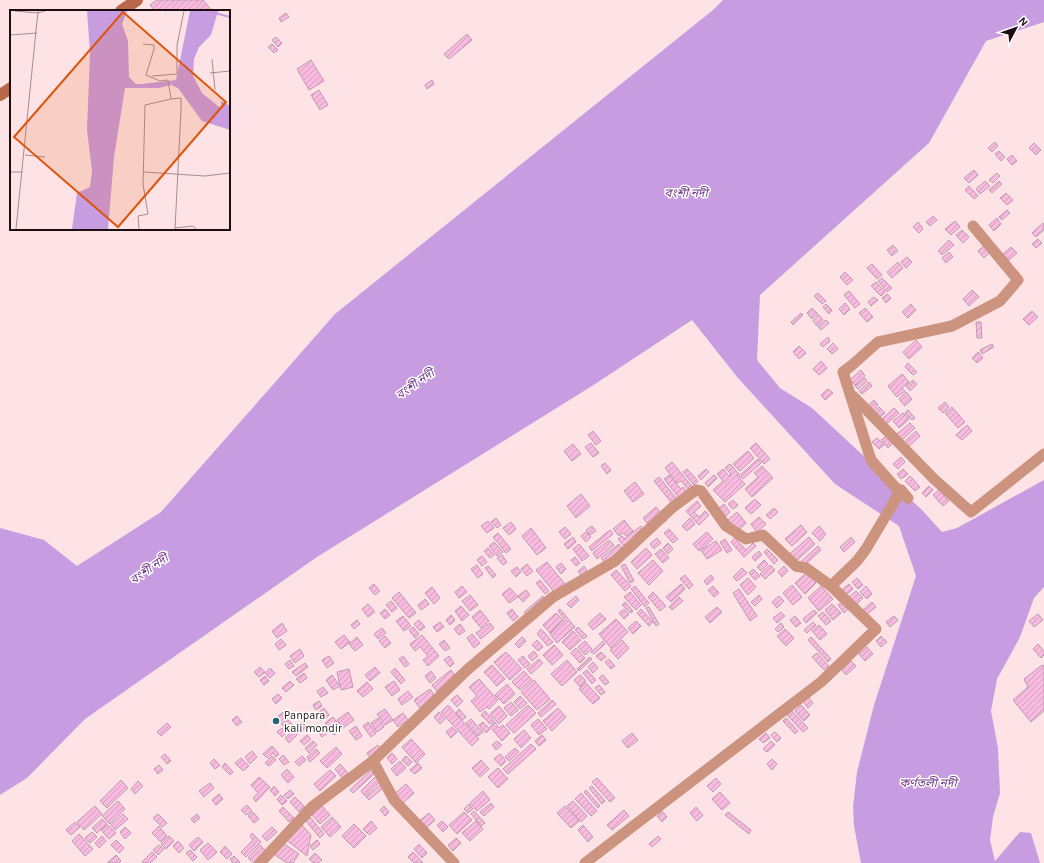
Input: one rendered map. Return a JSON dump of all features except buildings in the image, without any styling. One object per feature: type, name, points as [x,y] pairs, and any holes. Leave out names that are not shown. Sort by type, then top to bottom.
[{"type":"street","points":[[122,10],[137,0]]},
{"type":"street","points":[[0,95],[10,89]]},
{"type":"street","points":[[831,586],[857,561],[866,549],[901,490],[908,498],[894,486],[871,460],[843,372],[878,342],[952,326],[1000,301],[1018,280],[973,226]]},
{"type":"street","points":[[851,394],[934,479],[971,512],[1044,454]]},
{"type":"street","points":[[260,863],[312,806],[373,761],[467,670],[554,597],[616,561],[674,508],[696,490],[701,491],[726,526],[746,539],[763,535],[796,566],[806,568],[831,586],[876,629],[821,682],[585,863]]},
{"type":"street","points":[[373,761],[394,800],[454,863]]},
{"type":"water","name":"বংশী নদী","points":[[723,0],[1044,0],[1044,22],[986,41],[929,143],[760,295],[757,360],[780,388],[812,408],[922,510],[942,532],[957,528],[1044,480],[1044,587],[1034,598],[1020,637],[997,679],[991,711],[998,748],[1000,793],[993,817],[990,840],[995,861],[1020,832],[1031,833],[1040,863],[861,863],[854,826],[853,807],[857,772],[874,705],[916,576],[899,526],[835,484],[738,378],[692,320],[592,386],[317,557],[85,719],[27,778],[0,795],[0,528],[44,540],[77,566],[161,512],[335,314],[713,10]]},
{"type":"place","name":"Panpara kali mondir","points":[[276,721]]},
{"type":"water label","name":"কর্ণতলী নদী","points":[[928,783]]}]
